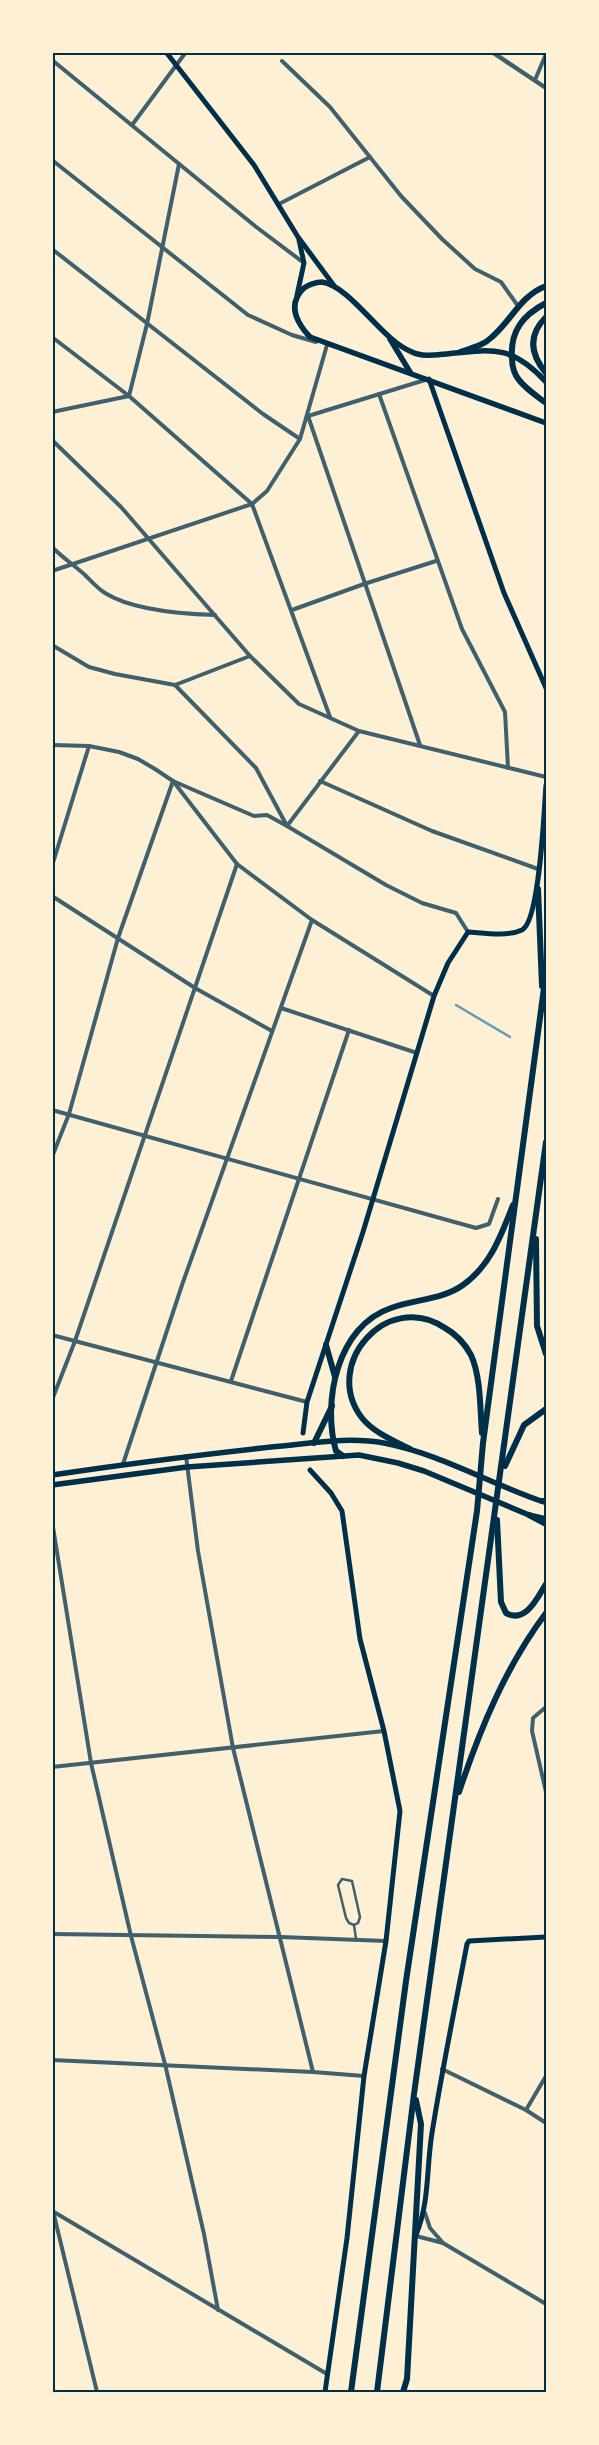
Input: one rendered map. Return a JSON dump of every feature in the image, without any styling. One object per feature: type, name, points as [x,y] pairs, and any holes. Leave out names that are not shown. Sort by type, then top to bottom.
[{"type":"highway","points":[[460,352],[480,345],[492,338],[518,306],[536,290],[546,287]]},
{"type":"highway","points":[[546,303],[525,317],[514,331],[511,346],[512,365],[517,378],[526,389],[546,403]]},
{"type":"highway","points":[[546,317],[538,326],[532,338],[533,352],[546,373]]},
{"type":"highway","points":[[538,890],[542,1005]]},
{"type":"highway","points":[[351,2392],[406,1981],[469,1567],[483,1443],[546,973]]},
{"type":"highway","points":[[377,2392],[414,2094],[546,1142]]},
{"type":"highway","points":[[343,1456],[336,1451],[333,1441],[332,1405],[336,1378],[345,1349],[358,1330],[370,1319],[390,1308],[454,1291],[479,1271],[499,1241],[516,1197]]},
{"type":"highway","points":[[535,1217],[537,1326],[546,1354]]},
{"type":"highway","points":[[410,1449],[379,1432],[364,1420],[353,1398],[350,1379],[355,1354],[369,1336],[385,1323],[412,1316],[440,1324],[455,1335],[467,1348],[476,1371],[483,1443]]},
{"type":"highway","points":[[326,1344],[336,1378]]},
{"type":"highway","points":[[314,1443],[332,1405]]},
{"type":"highway","points":[[501,1474],[520,1431],[528,1421],[546,1409]]},
{"type":"highway","points":[[496,1506],[502,1608],[511,1616],[523,1614],[546,1584]]},
{"type":"highway","points":[[528,1514],[546,1524]]},
{"type":"highway","points":[[454,1808],[477,1738],[528,1639],[546,1613]]},
{"type":"highway","points":[[403,2392],[407,2379],[421,2124],[414,2094]]},
{"type":"main road","points":[[166,52],[254,165],[298,238],[337,289],[390,338],[412,352],[430,355],[489,350],[505,352],[532,367],[546,382]]},
{"type":"main road","points":[[298,238],[304,263],[294,305],[295,315],[301,328],[310,337],[546,423]]},
{"type":"main road","points":[[296,296],[307,286],[315,283],[322,282],[337,289]]},
{"type":"main road","points":[[390,338],[410,372]]},
{"type":"main road","points":[[429,379],[504,593],[546,688]]},
{"type":"main road","points":[[303,1432],[307,1402],[374,1198],[434,996],[448,963],[468,932],[507,933],[521,930],[530,921],[538,890],[538,869],[546,785]]},
{"type":"main road","points":[[52,1475],[186,1456],[333,1441],[377,1442],[410,1449],[545,1502]]},
{"type":"main road","points":[[52,1485],[187,1467],[343,1456],[379,1458],[439,1477],[528,1514],[546,1519]]},
{"type":"main road","points":[[310,1470],[331,1493],[342,1511],[360,1639],[384,1732],[400,1811],[386,1941],[364,2076],[347,2238],[325,2392]]},
{"type":"main road","points":[[416,2236],[425,2212],[431,2140],[442,2069],[468,1942],[546,1937]]},
{"type":"street","points":[[132,125],[186,52]]},
{"type":"street","points":[[492,52],[546,88]]},
{"type":"street","points":[[535,80],[546,54]]},
{"type":"street","points":[[52,60],[304,263]]},
{"type":"street","points":[[282,61],[330,107],[401,196],[442,239],[475,269],[501,282],[518,306]]},
{"type":"street","points":[[278,204],[370,156]]},
{"type":"street","points":[[52,160],[255,320],[292,335],[329,345],[300,439],[267,491],[252,504],[52,571]]},
{"type":"street","points":[[129,396],[147,324],[179,164]]},
{"type":"street","points":[[52,250],[263,414],[300,439]]},
{"type":"street","points":[[52,337],[129,396],[252,504],[330,717]]},
{"type":"street","points":[[308,416],[429,379]]},
{"type":"street","points":[[379,394],[436,561],[462,629],[505,712],[508,768]]},
{"type":"street","points":[[52,412],[129,396]]},
{"type":"street","points":[[308,416],[420,745]]},
{"type":"street","points":[[52,440],[121,506],[250,656],[299,704],[360,731],[546,777]]},
{"type":"street","points":[[52,547],[70,565],[105,593],[133,604],[190,615],[215,615]]},
{"type":"street","points":[[292,610],[436,561]]},
{"type":"street","points":[[52,645],[89,667],[115,674],[175,685],[250,656]]},
{"type":"street","points":[[175,685],[256,768],[286,826]]},
{"type":"street","points":[[286,826],[360,731]]},
{"type":"street","points":[[52,745],[89,746],[119,752],[138,759],[173,781],[254,816],[267,815],[386,886],[422,904],[456,913],[468,932]]},
{"type":"street","points":[[52,866],[89,746]]},
{"type":"street","points":[[173,781],[237,864],[312,920],[434,996]]},
{"type":"street","points":[[52,1157],[69,1114],[118,938],[173,781]]},
{"type":"street","points":[[320,781],[432,831],[538,869]]},
{"type":"street","points":[[52,1400],[75,1341],[237,864]]},
{"type":"street","points":[[52,896],[195,988],[272,1031]]},
{"type":"street","points":[[124,1464],[227,1158],[312,920]]},
{"type":"street","points":[[281,1008],[417,1053]]},
{"type":"street","points":[[231,1381],[349,1030]]},
{"type":"street","points":[[52,1110],[479,1228],[489,1224],[498,1199]]},
{"type":"street","points":[[52,1335],[307,1402]]},
{"type":"street","points":[[186,1456],[198,1551],[233,1748],[313,2072]]},
{"type":"street","points":[[52,1521],[91,1763],[131,1936],[165,2064],[204,2234],[218,2310]]},
{"type":"street","points":[[546,1707],[533,1718],[532,1731],[546,1792]]},
{"type":"street","points":[[52,1767],[384,1732]]},
{"type":"street","points":[[342,1879],[352,1882],[360,1917],[358,1923],[354,1925],[348,1923],[346,1918],[338,1886],[342,1879]]},
{"type":"street","points":[[354,1925],[356,1939]]},
{"type":"street","points":[[52,1934],[280,1937],[386,1941]]},
{"type":"street","points":[[52,2060],[165,2064],[364,2076]]},
{"type":"street","points":[[442,2069],[526,2110],[546,2123]]},
{"type":"street","points":[[526,2110],[546,2076]]},
{"type":"street","points":[[52,2207],[97,2392]]},
{"type":"street","points":[[54,2212],[328,2374]]},
{"type":"street","points":[[425,2212],[430,2228],[443,2243]]},
{"type":"street","points":[[416,2236],[443,2243],[546,2304]]},
{"type":"waterway","points":[[456,1005],[510,1037]]}]
